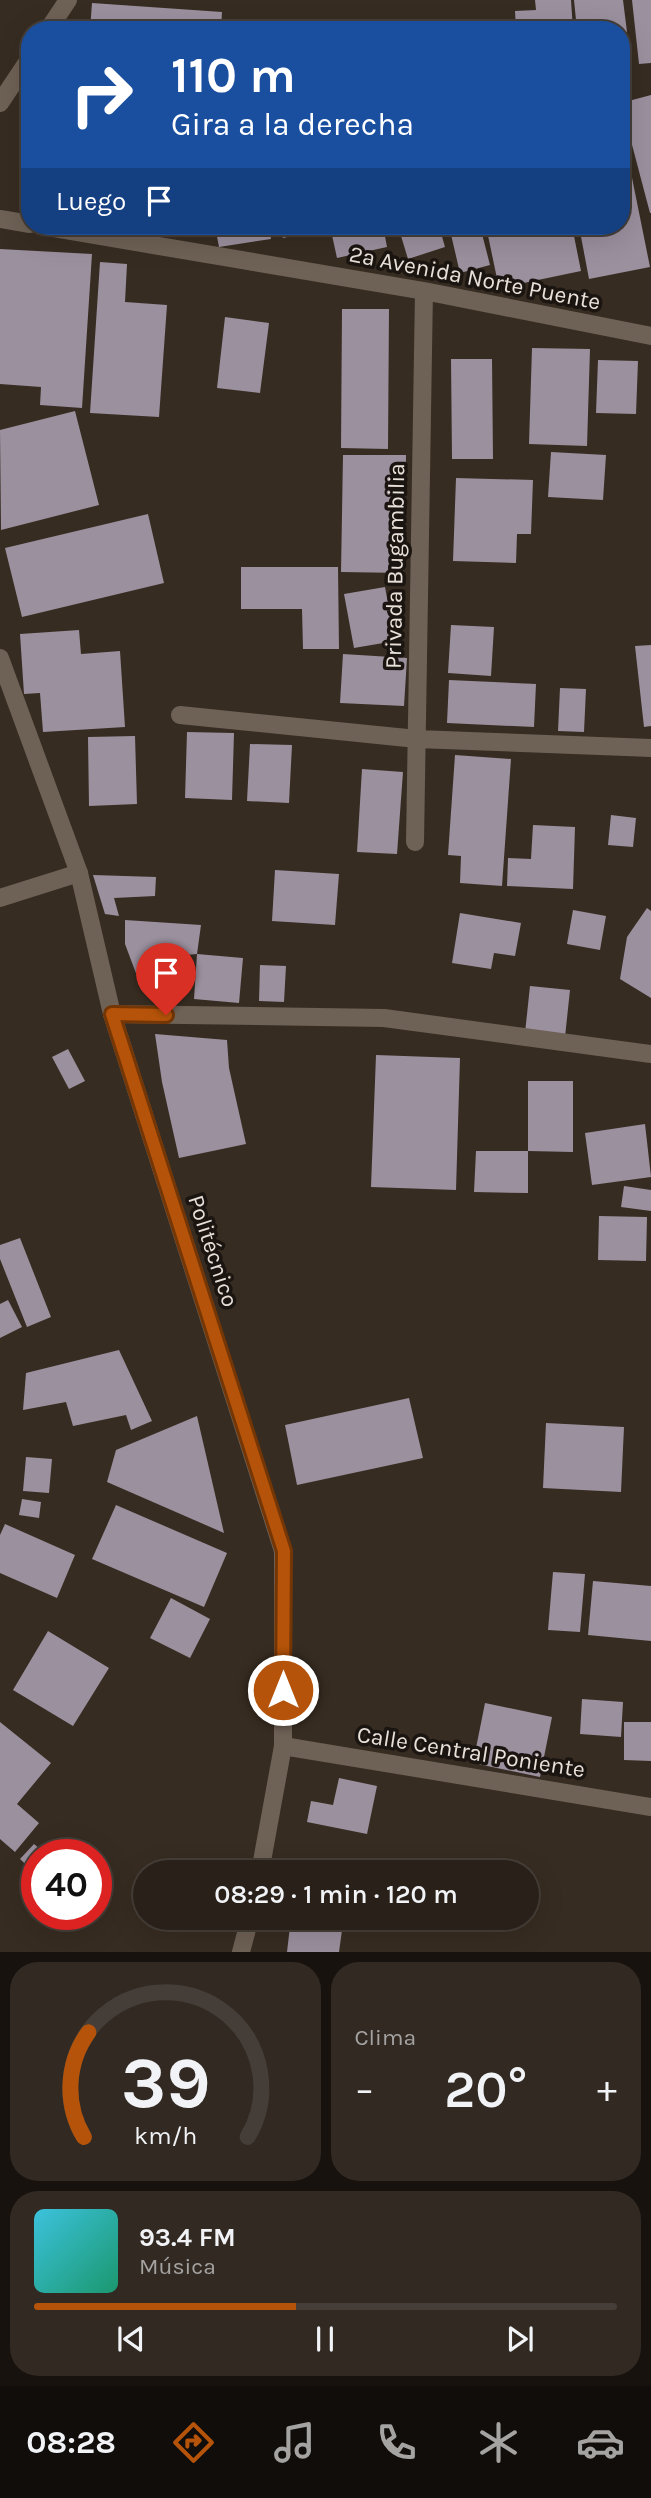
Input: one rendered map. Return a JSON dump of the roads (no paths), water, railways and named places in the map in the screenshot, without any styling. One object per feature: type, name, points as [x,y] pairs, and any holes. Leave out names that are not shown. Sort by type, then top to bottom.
[{"type":"street","points":[[54,21],[68,0]]},
{"type":"street","points":[[0,103],[21,72]]},
{"type":"street","points":[[0,219],[21,222]]},
{"type":"street","name":"2a Avenida Norte Puente","points":[[94,235],[424,291],[651,336]]},
{"type":"street","name":"Privada Bugambilia","points":[[415,842],[424,291]]},
{"type":"street","name":"Politécnico","points":[[0,658],[79,873],[112,1014],[284,1551],[283,1746],[262,1860]]},
{"type":"street","points":[[180,715],[418,739],[651,748]]},
{"type":"street","points":[[0,898],[79,873]]},
{"type":"street","points":[[112,1014],[384,1018],[651,1054]]},
{"type":"street","name":"Calle Central Poniente","points":[[283,1746],[651,1807]]},
{"type":"street","points":[[241,1952],[247,1930]]}]
